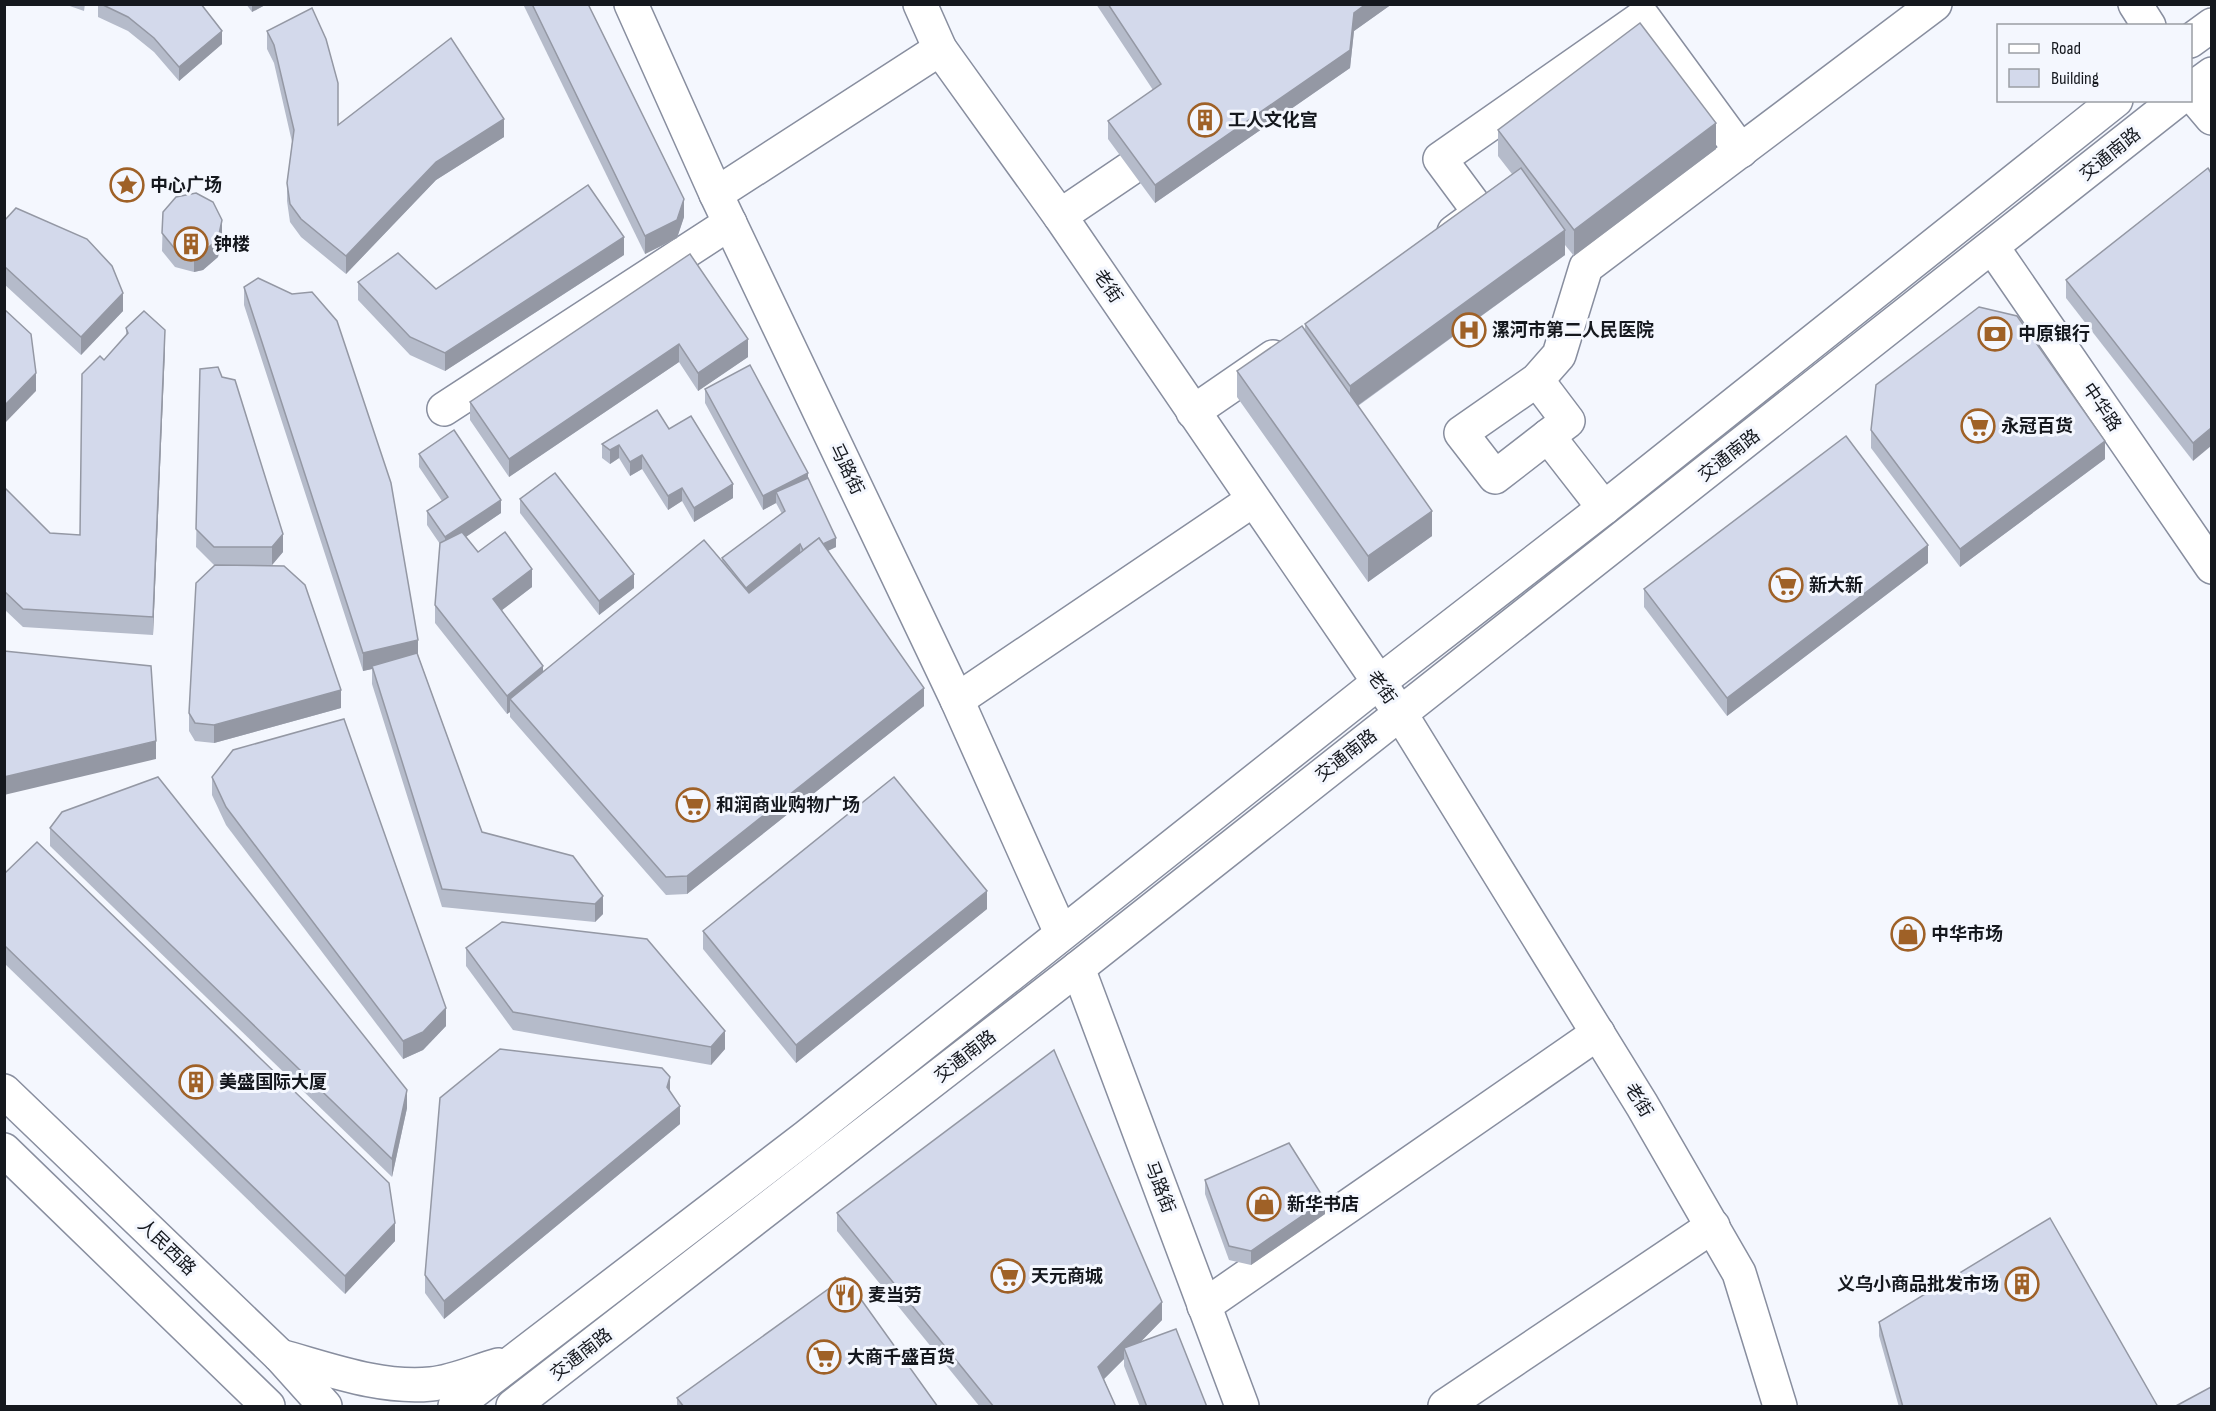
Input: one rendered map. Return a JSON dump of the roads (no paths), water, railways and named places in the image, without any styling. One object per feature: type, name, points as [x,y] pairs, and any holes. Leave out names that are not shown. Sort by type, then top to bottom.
[{"type":"street","name":"马路街","points":[[631,4],[730,224],[957,700],[1061,933]]},
{"type":"street","name":"老街","points":[[920,4],[940,49],[1060,216],[1400,713],[1598,1033],[1739,1274],[1780,1407]]},
{"type":"street","points":[[1537,380],[1568,421],[1495,477],[1461,433],[1537,380],[1559,355],[1586,267],[1935,4]]},
{"type":"street","points":[[2135,4],[2148,24]]},
{"type":"street","points":[[1432,246],[1480,213],[1440,159],[1643,17],[1741,151]]},
{"type":"street","points":[[2192,39],[2211,25]]},
{"type":"street","points":[[716,194],[940,49]]},
{"type":"street","points":[[2192,89],[2211,74]]},
{"type":"street","points":[[2192,94],[2211,118]]},
{"type":"street","name":"交通南路","points":[[455,1407],[806,1137],[1378,683],[1604,508],[2113,102]]},
{"type":"street","name":"交通南路","points":[[513,1407],[535,1397],[1400,713],[1993,248],[2175,102]]},
{"type":"street","points":[[1060,216],[1196,124]]},
{"type":"street","points":[[444,409],[730,224]]},
{"type":"street","name":"中华路","points":[[1993,248],[2211,567]]},
{"type":"street","points":[[1193,412],[1299,338]]},
{"type":"street","points":[[1548,436],[1604,508]]},
{"type":"street","points":[[957,700],[1253,500]]},
{"type":"street","name":"马路街","points":[[1078,968],[1242,1407]]},
{"type":"street","points":[[1204,1306],[1598,1033]]},
{"type":"street","name":"人民西路","points":[[4,1091],[280,1356],[325,1407]]},
{"type":"street","points":[[4,1150],[256,1399]]},
{"type":"street","points":[[1445,1407],[1713,1226]]},
{"type":"street","points":[[280,1356],[364,1378],[404,1384],[433,1384],[517,1360]]},
{"type":"place","name":"工人文化宫","points":[[1205,120]]},
{"type":"place","name":"中心广场","points":[[127,185]]},
{"type":"place","name":"钟楼","points":[[191,244]]},
{"type":"place","name":"漯河市第二人民医院","points":[[1469,330]]},
{"type":"place","name":"中原银行","points":[[1995,334]]},
{"type":"place","name":"永冠百货","points":[[1978,426]]},
{"type":"place","name":"新大新","points":[[1786,585]]},
{"type":"place","name":"和润商业购物广场","points":[[693,805]]},
{"type":"place","name":"中华市场","points":[[1908,934]]},
{"type":"place","name":"美盛国际大厦","points":[[196,1082]]},
{"type":"place","name":"新华书店","points":[[1264,1204]]},
{"type":"place","name":"天元商城","points":[[1008,1276]]},
{"type":"place","name":"义乌小商品批发市场","points":[[2022,1284]]},
{"type":"place","name":"麦当劳","points":[[845,1295]]},
{"type":"place","name":"大商千盛百货","points":[[824,1357]]}]
